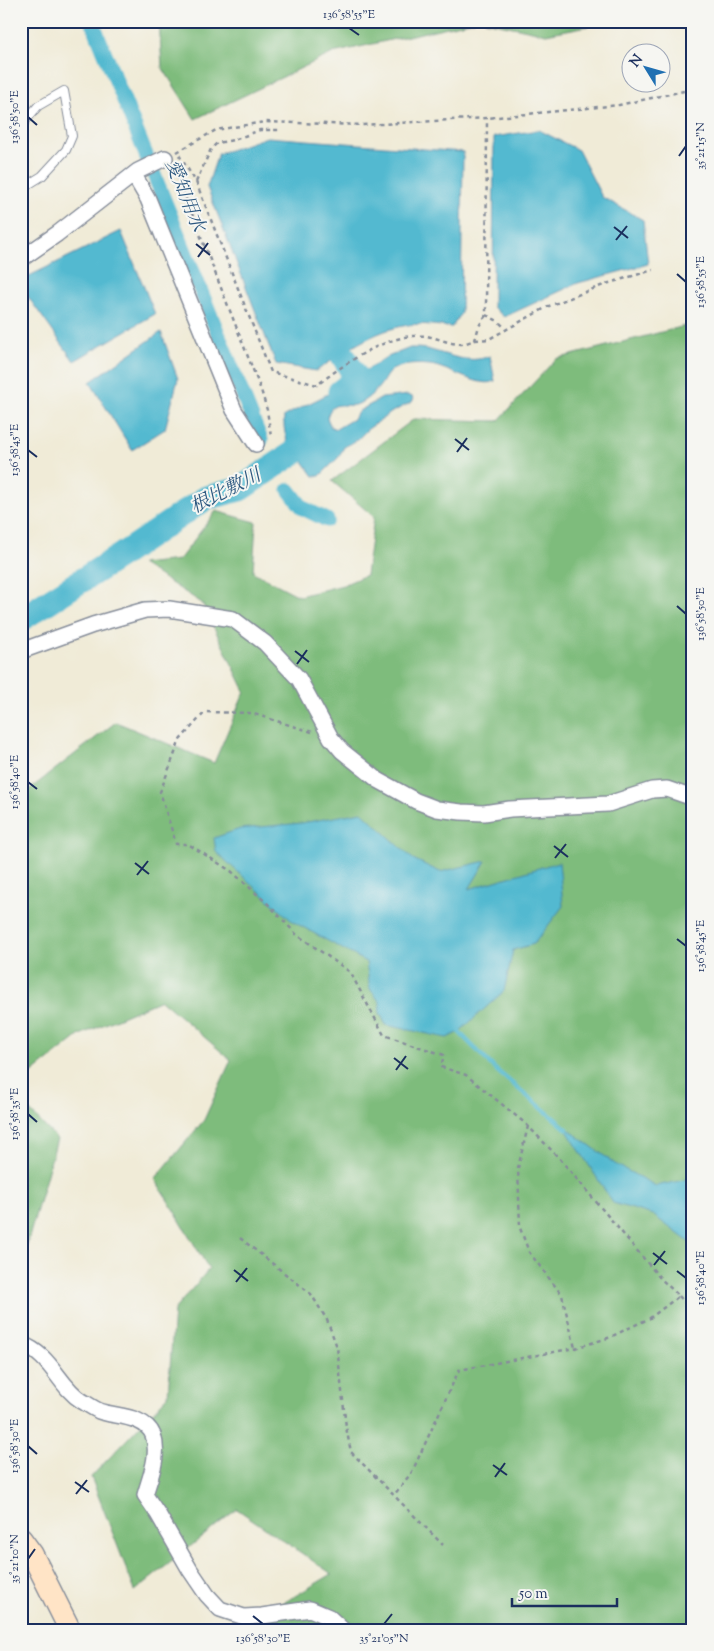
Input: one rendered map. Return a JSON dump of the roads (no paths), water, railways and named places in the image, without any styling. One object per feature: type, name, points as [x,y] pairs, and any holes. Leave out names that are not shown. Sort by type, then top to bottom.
[{"type":"street","points":[[21,259],[57,234],[136,173],[171,155]]},
{"type":"street","points":[[136,173],[234,410],[256,444]]},
{"type":"street","points":[[21,651],[93,625],[145,610],[169,609],[233,619],[265,643],[299,679],[332,738],[342,751],[378,780],[416,801],[437,809],[484,813],[510,809],[608,804],[652,790],[668,789],[693,798]]},
{"type":"street","points":[[21,1344],[32,1348],[52,1367],[62,1381],[80,1399],[99,1411],[131,1418],[142,1424],[152,1434],[156,1457],[145,1496],[158,1514],[190,1570],[207,1595],[220,1609],[244,1617],[310,1610],[329,1617],[342,1630]]},
{"type":"street","points":[[21,1539],[32,1554],[70,1630]]},
{"type":"lane","points":[[21,126],[38,106],[64,91],[72,136],[66,150],[42,176],[21,189]]},
{"type":"water","points":[[539,130],[578,150],[602,197],[643,220],[648,264],[578,283],[504,317],[493,307],[494,137]]},
{"type":"water","points":[[267,137],[463,152],[461,313],[452,327],[414,324],[383,332],[349,349],[316,371],[276,364],[207,187],[218,154]]},
{"type":"water","points":[[121,231],[155,314],[74,361],[21,287],[21,280]]},
{"type":"water","points":[[161,332],[178,379],[165,429],[132,450],[90,382]]},
{"type":"water","points":[[410,348],[426,349],[466,359],[490,356],[495,381],[489,383],[481,382],[430,365],[408,365],[393,370],[364,401],[354,405],[340,405],[332,408],[327,418],[331,427],[336,429],[353,419],[359,411],[382,398],[408,395],[414,398],[412,402],[392,412],[368,429],[357,440],[344,447],[338,458],[320,476],[314,476],[299,456],[295,457],[290,447],[285,433],[284,416],[336,390],[349,379],[345,371],[354,366],[360,374],[385,358]]},
{"type":"water","points":[[362,812],[413,859],[440,872],[486,861],[469,889],[559,862],[563,906],[534,944],[513,950],[504,991],[459,1032],[447,1038],[386,1025],[380,1013],[380,1002],[370,989],[366,962],[292,921],[216,852],[214,838],[240,829],[302,823]]},
{"type":"water","points":[[564,1126],[615,1164],[656,1186],[693,1178],[693,1245],[653,1215],[613,1203]]},
{"type":"waterway","name":"愛知用水","points":[[92,21],[261,440]]},
{"type":"waterway","name":"根比敷川","points":[[340,392],[357,379],[342,354]]},
{"type":"waterway","name":"根比敷川","points":[[21,619],[206,498],[240,489],[298,450],[302,423]]},
{"type":"waterway","name":"愛知用水","points":[[289,490],[303,508],[327,520]]},
{"type":"waterway","points":[[459,1032],[496,1070],[567,1129]]}]
